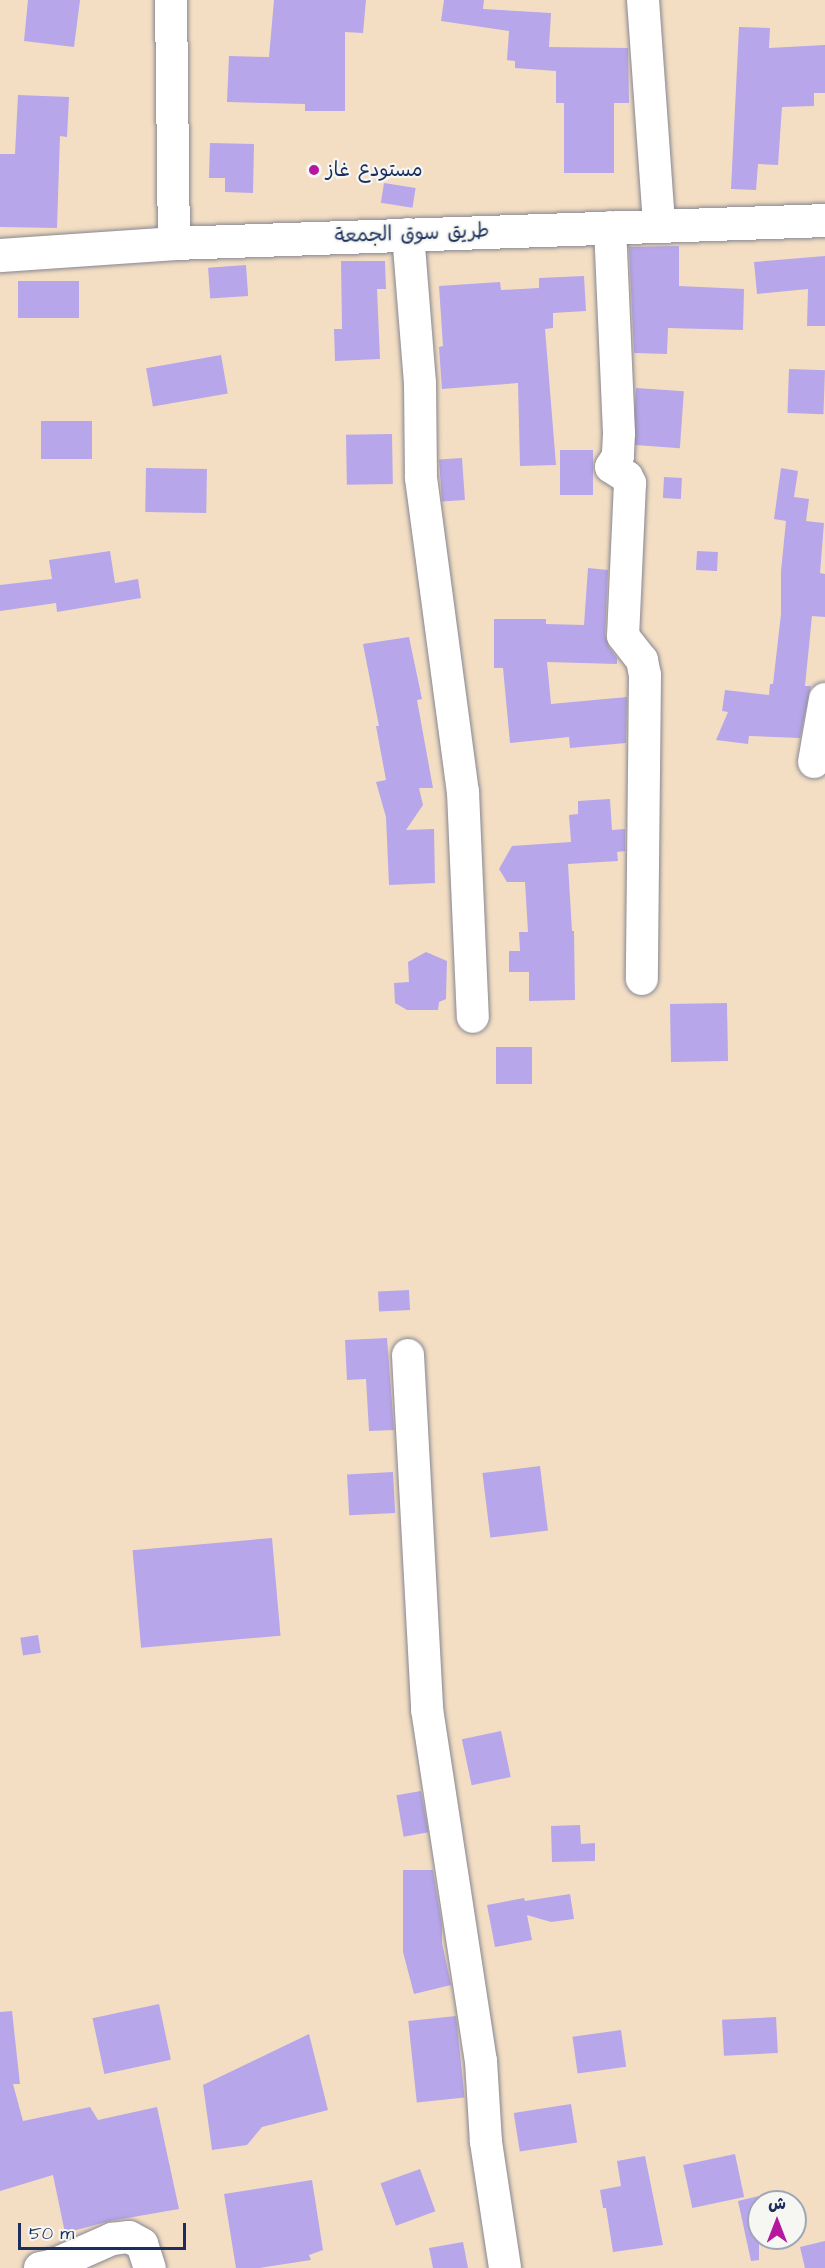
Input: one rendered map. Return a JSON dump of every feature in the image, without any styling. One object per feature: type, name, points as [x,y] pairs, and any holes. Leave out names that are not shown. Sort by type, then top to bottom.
[{"type":"main road","name":"طريق سوق الجمعة","points":[[0,255],[174,243],[825,220]]},
{"type":"street","points":[[171,0],[174,243]]},
{"type":"street","points":[[643,0],[659,225]]},
{"type":"street","points":[[610,227],[619,434],[618,456],[610,467],[627,477],[630,483],[623,636],[642,660],[645,675],[642,979]]},
{"type":"street","points":[[408,234],[420,383],[421,478],[463,792],[473,1017]]},
{"type":"street","points":[[814,762],[825,699]]},
{"type":"street","points":[[408,1355],[427,1709],[481,2061],[486,2142],[505,2268]]},
{"type":"street","points":[[40,2268],[51,2266],[112,2239],[129,2237],[142,2244],[150,2268]]},
{"type":"building","points":[[28,0],[80,0],[74,47],[24,41]]},
{"type":"building","points":[[274,0],[366,0],[363,33],[345,32],[345,111],[305,111],[305,104],[227,102],[229,56],[269,57]]},
{"type":"building","points":[[444,0],[484,0],[483,9],[551,13],[549,47],[628,48],[629,103],[614,103],[614,173],[564,173],[564,103],[556,103],[556,71],[515,68],[515,61],[507,60],[509,31],[441,21]]},
{"type":"building","points":[[739,27],[770,28],[769,48],[825,45],[825,93],[814,93],[814,106],[782,107],[778,165],[758,164],[756,190],[731,189]]},
{"type":"building","points":[[18,95],[69,97],[67,137],[60,136],[57,228],[0,227],[0,154],[15,154]]},
{"type":"building","points":[[210,143],[254,144],[253,193],[225,192],[225,178],[209,178]]},
{"type":"building","points":[[384,183],[416,188],[412,208],[381,203]]},
{"type":"building","points":[[679,246],[679,286],[744,289],[743,330],[668,328],[667,354],[634,353],[629,247]]},
{"type":"building","points":[[825,256],[825,326],[807,326],[808,289],[757,294],[754,262]]},
{"type":"building","points":[[341,261],[385,261],[386,289],[377,289],[380,359],[335,361],[334,329],[342,329]]},
{"type":"building","points":[[246,265],[248,296],[210,299],[208,268]]},
{"type":"building","points":[[584,276],[586,311],[553,313],[553,328],[545,329],[556,465],[520,466],[518,383],[442,389],[439,347],[443,346],[439,286],[500,282],[501,290],[539,288],[539,278]]},
{"type":"building","points":[[18,281],[79,281],[79,318],[18,318]]},
{"type":"building","points":[[221,355],[228,393],[153,407],[146,368]]},
{"type":"building","points":[[789,369],[825,370],[823,414],[787,413]]},
{"type":"building","points":[[636,388],[684,391],[680,448],[632,445]]},
{"type":"building","points":[[41,421],[92,421],[92,459],[41,459]]},
{"type":"building","points":[[392,434],[393,484],[347,485],[346,435]]},
{"type":"building","points":[[560,450],[593,450],[593,495],[560,495]]},
{"type":"building","points":[[462,458],[465,500],[442,502],[439,460]]},
{"type":"building","points":[[146,468],[207,469],[206,513],[145,512]]},
{"type":"building","points":[[781,468],[798,471],[794,497],[809,499],[806,521],[824,523],[820,573],[825,574],[825,617],[812,616],[805,686],[811,686],[800,738],[749,736],[748,744],[716,740],[728,712],[722,711],[725,690],[769,695],[770,684],[773,684],[781,614],[781,571],[786,521],[774,519]]},
{"type":"building","points":[[664,477],[682,478],[681,499],[663,498]]},
{"type":"building","points":[[110,551],[115,583],[138,579],[141,598],[57,612],[56,603],[0,611],[0,585],[52,579],[49,560]]},
{"type":"building","points":[[697,551],[718,552],[717,571],[696,570]]},
{"type":"building","points":[[588,568],[608,570],[605,635],[609,647],[617,658],[617,664],[547,662],[551,704],[627,697],[626,743],[570,748],[569,737],[510,743],[503,668],[494,668],[494,619],[546,619],[546,624],[584,625]]},
{"type":"building","points":[[409,637],[422,699],[417,700],[433,788],[419,788],[423,805],[406,830],[434,829],[435,883],[389,885],[386,817],[376,782],[386,780],[376,726],[379,726],[363,644]]},
{"type":"building","points":[[610,799],[612,830],[625,829],[625,851],[617,852],[618,861],[568,864],[572,931],[574,931],[575,1000],[529,1001],[529,972],[509,972],[509,951],[520,951],[519,932],[528,932],[525,882],[507,882],[499,869],[512,846],[571,842],[569,815],[578,814],[578,801]]},
{"type":"building","points":[[426,952],[447,961],[446,999],[439,1002],[438,1010],[407,1010],[395,1003],[394,983],[409,982],[408,962]]},
{"type":"building","points":[[727,1003],[728,1061],[671,1062],[670,1004]]},
{"type":"building","points":[[496,1047],[532,1047],[532,1084],[496,1084]]},
{"type":"building","points":[[409,1290],[410,1310],[379,1312],[378,1292]]},
{"type":"building","points":[[387,1338],[394,1430],[369,1431],[366,1379],[347,1380],[345,1340]]},
{"type":"building","points":[[540,1466],[548,1531],[490,1538],[482,1473]]},
{"type":"building","points":[[393,1472],[395,1513],[349,1515],[347,1474]]},
{"type":"building","points":[[272,1538],[281,1636],[141,1648],[133,1550]]},
{"type":"building","points":[[38,1635],[41,1653],[23,1656],[20,1638]]},
{"type":"building","points":[[501,1731],[511,1777],[472,1785],[462,1739]]},
{"type":"building","points":[[421,1791],[428,1832],[404,1837],[396,1795]]},
{"type":"building","points":[[580,1825],[581,1844],[595,1843],[595,1861],[552,1862],[551,1826]]},
{"type":"building","points":[[403,1870],[433,1870],[442,1925],[442,1943],[451,1985],[414,1994],[403,1952]]},
{"type":"building","points":[[570,1894],[574,1919],[551,1922],[527,1915],[532,1940],[495,1947],[487,1905],[524,1898],[525,1901]]},
{"type":"building","points":[[159,2004],[171,2060],[104,2074],[92,2018]]},
{"type":"building","points":[[12,2011],[20,2084],[13,2084],[23,2121],[90,2107],[98,2120],[157,2107],[179,2209],[110,2221],[65,2233],[53,2175],[0,2191],[0,2012]]},
{"type":"building","points":[[456,2016],[465,2098],[417,2103],[408,2021]]},
{"type":"building","points":[[776,2017],[778,2053],[724,2056],[722,2020]]},
{"type":"building","points":[[621,2030],[626,2067],[578,2073],[572,2037]]},
{"type":"building","points":[[309,2034],[328,2110],[262,2127],[247,2145],[212,2150],[203,2085]]},
{"type":"building","points":[[571,2104],[577,2143],[520,2152],[514,2113]]},
{"type":"building","points":[[735,2154],[744,2197],[692,2208],[683,2165]]},
{"type":"building","points":[[645,2156],[663,2245],[613,2252],[606,2208],[603,2208],[600,2190],[621,2186],[617,2161]]},
{"type":"building","points":[[420,2169],[435,2211],[396,2226],[381,2183]]},
{"type":"building","points":[[312,2180],[323,2250],[309,2255],[311,2260],[259,2268],[236,2268],[224,2194]]},
{"type":"building","points":[[747,2199],[747,2243],[738,2201]]},
{"type":"building","points":[[825,2241],[825,2268],[805,2268],[801,2250],[807,2250],[807,2245]]},
{"type":"building","points":[[463,2242],[468,2268],[433,2268],[429,2248]]},
{"type":"building","points":[[749,2250],[759,2250],[759,2260],[751,2261]]},
{"type":"place","name":"مستودع غاز","points":[[314,170]]}]
